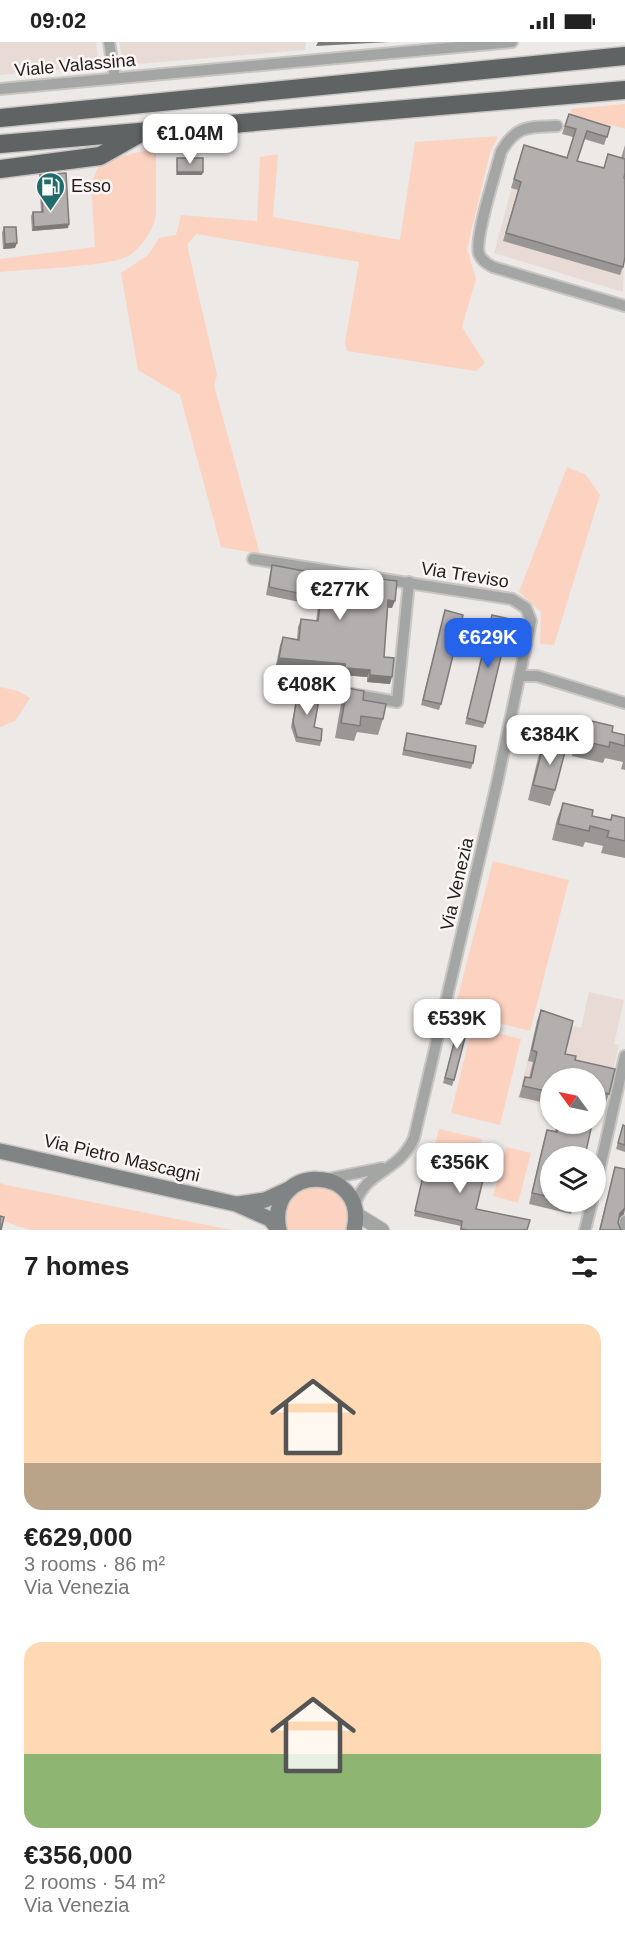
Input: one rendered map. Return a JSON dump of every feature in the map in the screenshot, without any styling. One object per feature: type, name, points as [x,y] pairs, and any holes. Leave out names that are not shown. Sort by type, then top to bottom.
[{"type":"highway","points":[[0,118],[625,56]]},
{"type":"highway","points":[[0,144],[625,90]]},
{"type":"highway","points":[[0,109],[83,111]]},
{"type":"highway","points":[[0,169],[100,156],[144,131]]},
{"type":"main road","name":"Via Pietro Mascagni","points":[[0,1151],[236,1204],[270,1219],[279,1230]]},
{"type":"main road","name":"Via Pietro Mascagni","points":[[236,1204],[265,1200],[303,1181],[327,1180]]},
{"type":"main road","points":[[327,1180],[344,1190],[355,1217]]},
{"type":"main road","points":[[279,1230],[278,1213],[289,1189]]},
{"type":"street","points":[[109,42],[116,78]]},
{"type":"street","name":"Viale Valassina","points":[[0,89],[425,46],[512,42]]},
{"type":"street","points":[[557,126],[530,127],[517,131],[507,141],[501,152],[478,243],[483,261],[493,267],[625,306]]},
{"type":"street","name":"Via Treviso","points":[[253,559],[512,599],[526,608]]},
{"type":"street","points":[[284,682],[397,702],[409,582]]},
{"type":"street","name":"Via Venezia","points":[[355,1217],[368,1181],[397,1163],[407,1153],[414,1138],[521,676],[531,621],[526,608]]},
{"type":"street","points":[[521,676],[537,676],[625,703]]},
{"type":"street","points":[[605,1146],[625,1056]]},
{"type":"street","points":[[327,1180],[361,1174],[397,1163]]},
{"type":"street","points":[[585,1230],[590,1212]]},
{"type":"street","points":[[355,1217],[382,1230]]},
{"type":"street","points":[[623,1230],[625,1221]]},
{"type":"shaded area","points":[[0,42],[96,42],[99,66],[0,75]]},
{"type":"shaded area","points":[[119,42],[306,42],[305,50],[138,64],[123,63]]},
{"type":"shaded area","points":[[625,104],[625,129],[612,125],[609,129],[572,116],[571,109]]},
{"type":"shaded area","points":[[498,136],[490,153],[467,249],[476,279],[462,327],[485,363],[476,371],[347,351],[345,342],[359,262],[196,234],[187,245],[217,375],[214,385],[260,554],[221,547],[180,395],[138,370],[121,273],[148,255],[159,238],[176,235],[181,215],[257,221],[260,157],[278,154],[273,217],[400,240],[415,142]]},
{"type":"shaded area","points":[[156,148],[156,215],[146,238],[133,253],[104,263],[0,272],[0,259],[95,247],[91,184],[101,161]]},
{"type":"shaded area","points":[[521,153],[625,182],[623,292],[494,253]]},
{"type":"shaded area","points":[[567,467],[586,475],[600,495],[554,645],[540,644],[541,612],[519,592]]},
{"type":"shaded area","points":[[0,687],[18,691],[30,698],[15,721],[0,727]]},
{"type":"shaded area","points":[[493,861],[569,880],[530,1031],[454,1012]]},
{"type":"shaded area","points":[[589,992],[624,1000],[614,1044],[619,1045],[606,1099],[606,1068],[540,1068],[540,1104],[518,1099],[538,1018],[581,1028]]},
{"type":"shaded area","points":[[472,1027],[521,1039],[500,1125],[451,1113]]},
{"type":"shaded area","points":[[439,1129],[482,1139],[477,1159],[434,1148]]},
{"type":"shaded area","points":[[506,1147],[531,1153],[518,1203],[493,1196]]},
{"type":"shaded area","points":[[0,1183],[232,1230],[30,1230],[0,1220]]},
{"type":"shaded area","points":[[322,1185],[340,1197],[343,1202],[348,1221],[347,1230],[285,1230],[284,1212],[291,1198],[304,1189]]},
{"type":"building","points":[[569,114],[610,127],[607,137],[587,131],[577,161],[604,168],[608,154],[625,159],[625,257],[623,267],[506,233],[521,182],[514,179],[524,145],[567,158],[576,129],[565,126]]},
{"type":"building","points":[[177,158],[203,158],[203,172],[177,172]]},
{"type":"building","points":[[66,173],[69,224],[34,227],[33,212],[43,212],[40,175]]},
{"type":"building","points":[[4,227],[16,227],[17,243],[5,244]]},
{"type":"building","points":[[272,565],[342,578],[341,580],[371,583],[371,578],[397,581],[395,601],[388,600],[384,657],[394,658],[392,677],[370,675],[370,670],[345,668],[345,664],[279,658],[283,637],[299,640],[301,619],[318,621],[321,598],[269,587]]},
{"type":"building","points":[[445,610],[463,615],[441,704],[423,700]]},
{"type":"building","points":[[492,615],[510,619],[485,723],[467,718]]},
{"type":"building","points":[[347,688],[364,691],[363,700],[386,704],[383,719],[361,716],[360,726],[341,723]]},
{"type":"building","points":[[298,690],[320,694],[314,727],[322,729],[321,741],[297,737],[293,722]]},
{"type":"building","points":[[583,719],[613,726],[612,732],[625,735],[625,746],[610,742],[609,747],[578,740]]},
{"type":"building","points":[[407,733],[476,746],[473,763],[404,750]]},
{"type":"building","points":[[544,743],[566,748],[555,790],[533,785]]},
{"type":"building","points":[[563,803],[593,810],[592,816],[611,820],[612,815],[625,818],[625,841],[607,837],[609,831],[590,826],[589,831],[558,824]]},
{"type":"building","points":[[541,1010],[573,1021],[565,1054],[576,1056],[575,1060],[615,1069],[609,1094],[606,1093],[606,1068],[540,1068],[540,1090],[523,1086],[525,1077],[531,1078],[537,1052],[532,1050]]},
{"type":"building","points":[[460,1020],[469,1022],[454,1080],[445,1078]]},
{"type":"building","points":[[623,1125],[625,1126],[625,1145],[618,1143]]},
{"type":"building","points":[[546,1134],[590,1134],[587,1146],[543,1146]]},
{"type":"building","points":[[429,1150],[487,1163],[476,1209],[530,1220],[527,1230],[461,1229],[462,1221],[415,1211]]},
{"type":"building","points":[[540,1159],[540,1195],[532,1193]]},
{"type":"building","points":[[615,1167],[625,1169],[625,1208],[620,1213],[618,1223],[621,1230],[600,1230]]},
{"type":"building","points":[[0,1216],[4,1217],[1,1230],[0,1230]]},
{"type":"place","name":"Esso","points":[[50,212]]}]
